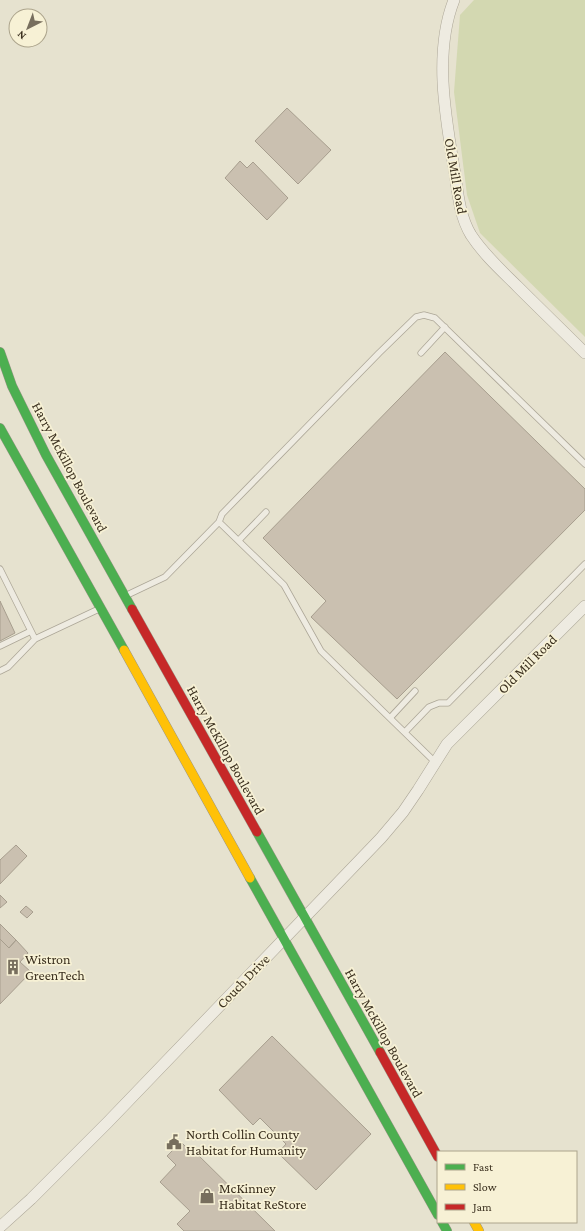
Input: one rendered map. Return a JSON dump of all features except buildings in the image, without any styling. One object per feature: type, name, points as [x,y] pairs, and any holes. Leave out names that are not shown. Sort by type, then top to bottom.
[{"type":"main road","name":"Harry McKillop Boulevard","points":[[0,352],[12,386],[27,418],[121,598],[304,918],[437,1155]]},
{"type":"main road","points":[[0,428],[104,606],[283,940],[437,1213]]},
{"type":"street","name":"Old Mill Road","points":[[454,0],[450,9],[444,39],[444,84],[451,154],[463,219],[475,242],[490,260],[585,354]]},
{"type":"street","name":"Old Mill Road","points":[[468,721],[585,606]]},
{"type":"street","name":"Couch Drive","points":[[1,1228],[108,1122],[391,826],[418,790],[446,744],[468,721]]},
{"type":"lane","points":[[121,598],[165,577],[219,522],[222,514],[416,317],[424,315],[435,318],[585,464]]},
{"type":"lane","points":[[420,353],[444,327]]},
{"type":"lane","points":[[239,540],[266,512]]},
{"type":"lane","points":[[219,522],[284,585],[321,651],[434,762]]},
{"type":"lane","points":[[404,732],[429,707],[440,703],[448,703],[585,564]]},
{"type":"lane","points":[[0,569],[35,639]]},
{"type":"lane","points":[[0,671],[8,667],[35,639],[104,606]]},
{"type":"lane","points":[[0,646],[31,631]]},
{"type":"lane","points":[[390,718],[415,691]]},
{"type":"green space","points":[[474,0],[585,0],[585,337],[480,233],[467,195],[454,92],[460,15]]},
{"type":"traffic: fast","points":[[0,352],[12,386],[46,455],[132,609]]},
{"type":"traffic: fast","points":[[0,428],[124,650]]},
{"type":"traffic: fast","points":[[257,832],[380,1052]]},
{"type":"traffic: fast","points":[[250,878],[437,1213]]},
{"type":"traffic: fast","points":[[443,1223],[447,1231]]},
{"type":"traffic: slow","points":[[124,650],[250,878]]},
{"type":"traffic: slow","points":[[475,1223],[479,1231]]},
{"type":"traffic: jam","points":[[132,609],[257,832]]},
{"type":"traffic: jam","points":[[380,1052],[437,1155]]},
{"type":"place","name":"Wistron GreenTech","points":[[13,967]]},
{"type":"place","name":"North Collin County Habitat for Humanity","points":[[174,1142]]},
{"type":"place","name":"McKinney Habitat ReStore","points":[[207,1196]]}]
